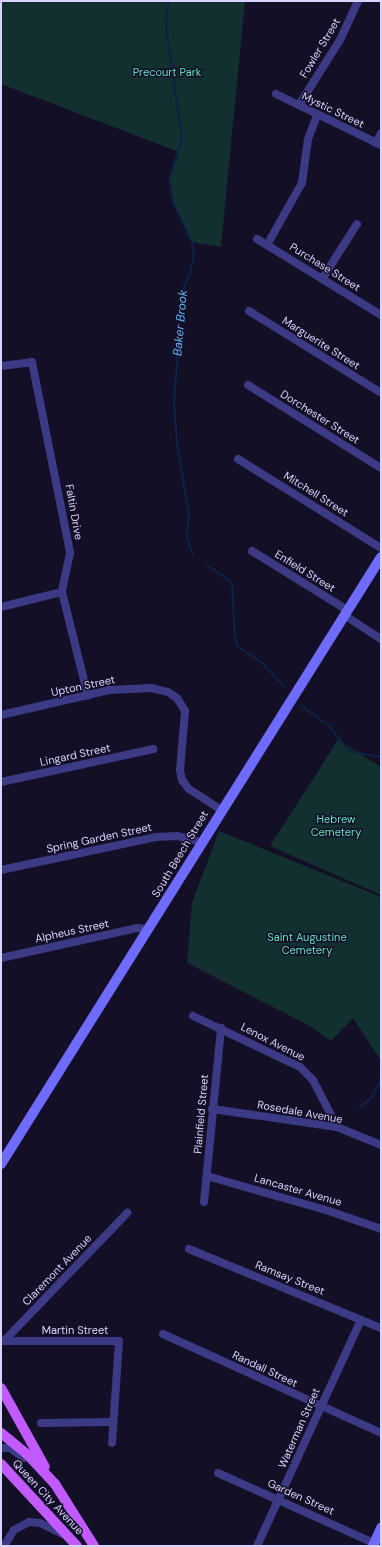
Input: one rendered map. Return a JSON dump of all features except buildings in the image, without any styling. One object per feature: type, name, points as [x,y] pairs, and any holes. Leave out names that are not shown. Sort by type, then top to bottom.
[{"type":"main road","points":[[1,1388],[55,1484]]},
{"type":"main road","name":"Queen City Avenue","points":[[1,1433],[27,1454],[55,1484],[94,1546]]},
{"type":"main road","name":"Queen City Avenue","points":[[1,1464],[77,1546]]},
{"type":"street","name":"Fowler Street","points":[[299,105],[340,40],[358,1]]},
{"type":"street","name":"Mystic Street","points":[[276,94],[379,144]]},
{"type":"street","points":[[267,245],[302,183],[306,148],[317,114]]},
{"type":"street","points":[[379,144],[381,133]]},
{"type":"street","points":[[322,278],[357,224]]},
{"type":"street","name":"Purchase Street","points":[[257,239],[380,312]]},
{"type":"street","name":"Marguerite Street","points":[[249,311],[381,393]]},
{"type":"street","name":"Faltin Drive","points":[[1,366],[32,362],[70,554],[62,592],[88,696]]},
{"type":"street","name":"Dorchester Street","points":[[248,384],[381,468]]},
{"type":"street","name":"Mitchell Street","points":[[238,459],[381,548]]},
{"type":"street","name":"Enfield Street","points":[[252,551],[381,639]]},
{"type":"street","name":"South Beech Street","points":[[1,1164],[221,810],[381,557]]},
{"type":"street","points":[[1,607],[62,592]]},
{"type":"street","name":"Upton Street","points":[[1,715],[129,688],[161,690],[173,694],[183,705],[185,716],[180,770],[182,780],[189,789],[221,810]]},
{"type":"street","name":"Lingard Street","points":[[1,782],[153,749]]},
{"type":"street","name":"Spring Garden Street","points":[[1,870],[156,837],[177,836],[201,842]]},
{"type":"street","name":"Alpheus Street","points":[[1,958],[138,928],[148,929]]},
{"type":"street","name":"Lenox Avenue","points":[[193,1016],[221,1028],[300,1067],[313,1080],[337,1127]]},
{"type":"street","name":"Plainfield Street","points":[[204,1202],[221,1028]]},
{"type":"street","name":"Rosedale Avenue","points":[[212,1109],[337,1127],[381,1145]]},
{"type":"street","name":"Lancaster Avenue","points":[[207,1176],[335,1212],[381,1229]]},
{"type":"street","name":"Claremont Avenue","points":[[2,1341],[127,1214]]},
{"type":"street","name":"Ramsay Street","points":[[189,1249],[381,1328]]},
{"type":"street","name":"Waterman Street","points":[[257,1546],[320,1406],[361,1320]]},
{"type":"street","name":"Randall Street","points":[[163,1334],[381,1433]]},
{"type":"street","name":"Martin Street","points":[[2,1341],[119,1341],[112,1422],[112,1443]]},
{"type":"street","points":[[40,1423],[112,1422]]},
{"type":"street","points":[[1,1448],[14,1450],[47,1476]]},
{"type":"street","name":"Garden Street","points":[[218,1473],[279,1499],[373,1545]]},
{"type":"street","points":[[2,1545],[14,1530],[29,1522],[46,1525],[70,1538]]},
{"type":"street","points":[[373,1545],[381,1528]]},
{"type":"green space","name":"Precourt Park","points":[[1,1],[245,1],[221,247],[192,242],[174,204],[170,177],[179,152],[1,84]]},
{"type":"green space","name":"Hebrew Cemetery","points":[[338,740],[381,767],[381,895],[270,846]]},
{"type":"green space","name":"Saint Augustine Cemetery","points":[[219,831],[381,897],[381,1061],[353,1018],[331,1041],[310,1026],[187,963],[192,903]]},
{"type":"waterway","name":"Baker Brook","points":[[169,1],[166,23],[182,138],[170,177],[170,187],[174,204],[192,242],[194,255],[190,274],[185,284],[182,296],[174,403],[177,443],[189,515],[187,538],[193,555]]},
{"type":"waterway","name":"Baker Brook","points":[[206,564],[232,583],[235,639],[238,647],[261,662],[284,687]]},
{"type":"waterway","name":"Baker Brook","points":[[301,706],[328,725],[349,751],[381,757]]},
{"type":"waterway","name":"Baker Brook","points":[[359,1108],[371,1098],[381,1079]]}]
